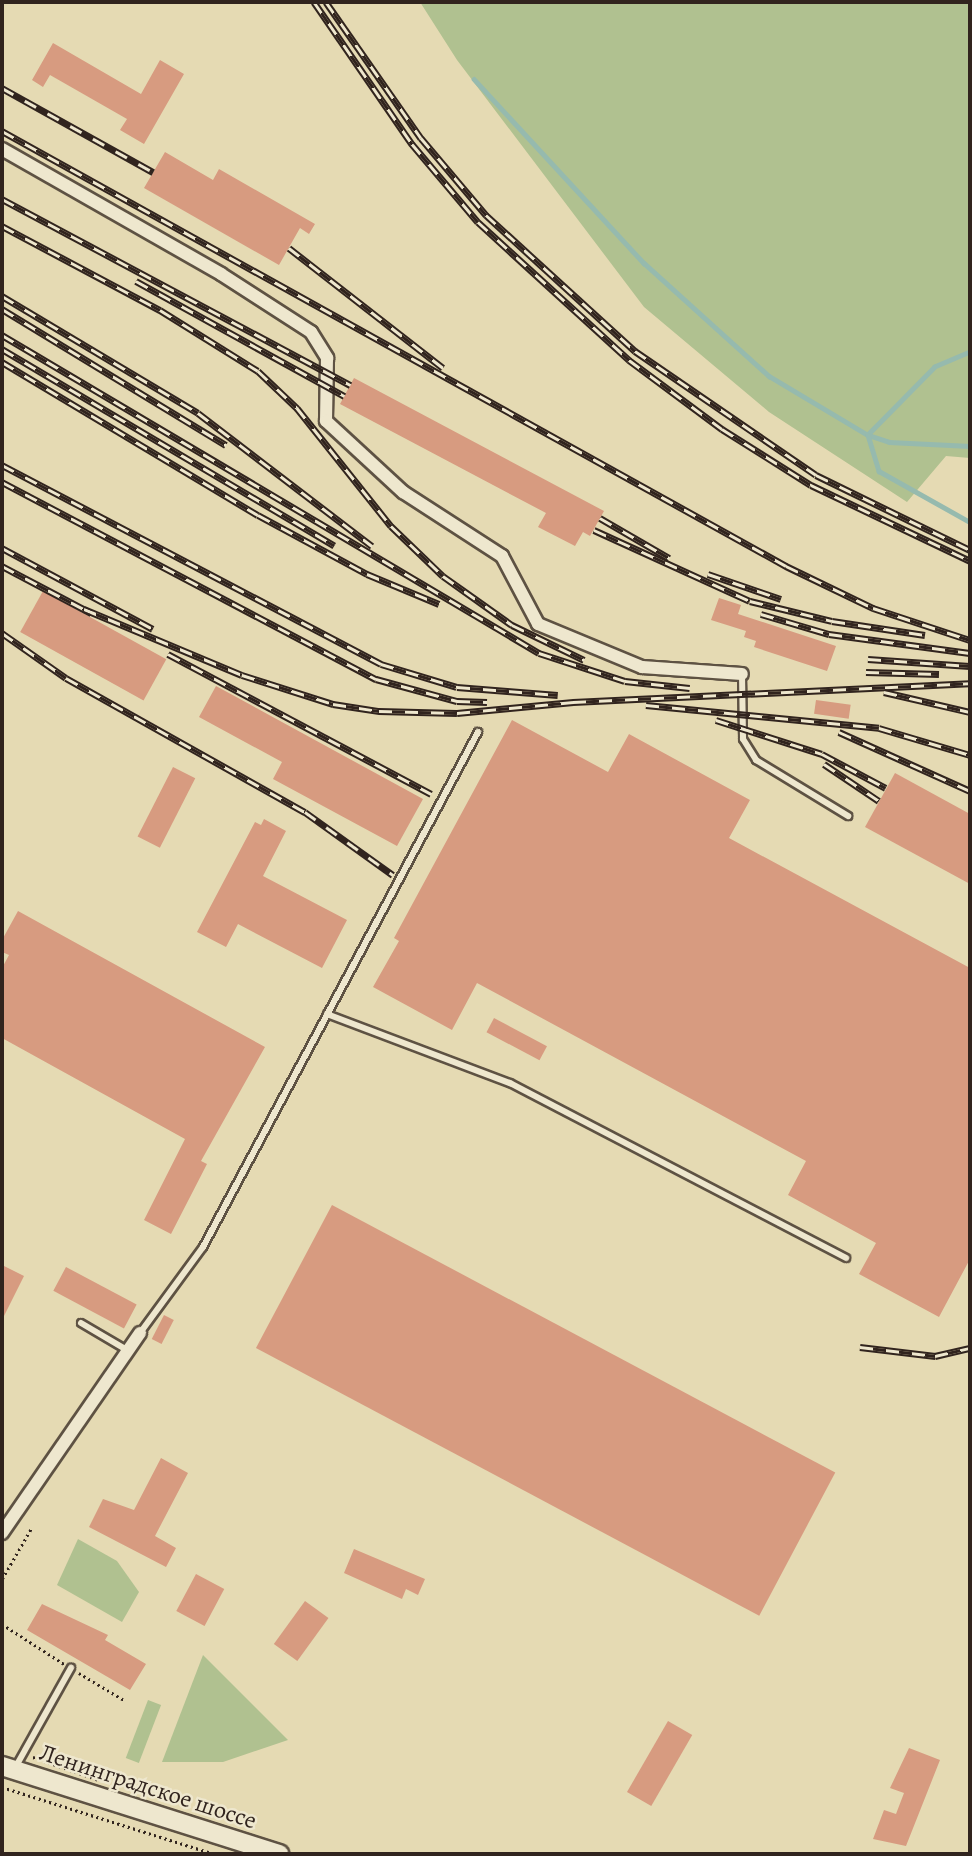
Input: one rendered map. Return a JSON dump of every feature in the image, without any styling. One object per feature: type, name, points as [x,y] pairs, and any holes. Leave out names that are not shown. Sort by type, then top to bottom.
[{"type":"main road","name":"Ленинградское шоссе","points":[[8,1768],[279,1854]]},
{"type":"street","points":[[2,149],[221,274],[311,332],[327,358],[326,421],[403,492],[502,556],[538,624],[642,667],[742,674]]},
{"type":"street","points":[[2,1533],[140,1333]]},
{"type":"lane","points":[[742,674],[743,739],[756,760],[848,816]]},
{"type":"lane","points":[[140,1333],[203,1247],[478,732]]},
{"type":"lane","points":[[327,1014],[510,1083],[846,1258]]},
{"type":"lane","points":[[81,1323],[128,1350]]},
{"type":"lane","points":[[8,1768],[71,1668]]},
{"type":"path","points":[[2,1579],[32,1527]]},
{"type":"path","points":[[2,1787],[214,1854]]},
{"type":"green space","points":[[420,2],[970,2],[970,458],[946,456],[907,502],[769,412],[644,307],[457,60]]},
{"type":"green space","points":[[78,1539],[117,1561],[139,1592],[122,1622],[57,1585]]},
{"type":"green space","points":[[203,1655],[288,1740],[223,1762],[162,1762]]},
{"type":"green space","points":[[148,1700],[161,1705],[139,1763],[126,1758]]},
{"type":"building","points":[[53,43],[141,94],[160,60],[184,74],[144,144],[120,130],[127,119],[50,75],[43,87],[32,80]]},
{"type":"building","points":[[165,152],[213,180],[219,169],[315,224],[309,234],[300,228],[279,265],[144,188]]},
{"type":"building","points":[[354,378],[604,511],[590,536],[583,532],[575,546],[538,527],[546,513],[340,404]]},
{"type":"building","points":[[43,591],[166,659],[144,700],[20,632]]},
{"type":"building","points":[[719,598],[741,605],[738,614],[836,646],[827,671],[754,647],[756,641],[744,637],[746,631],[711,620]]},
{"type":"building","points":[[216,686],[423,799],[397,846],[273,779],[282,762],[199,717]]},
{"type":"building","points":[[816,700],[851,705],[849,719],[814,714]]},
{"type":"building","points":[[512,720],[608,772],[629,734],[750,800],[729,838],[970,968],[970,1259],[939,1317],[859,1274],[876,1243],[788,1195],[806,1161],[477,983],[452,1030],[373,987],[399,941],[394,938]]},
{"type":"building","points":[[173,767],[195,778],[160,848],[138,836]]},
{"type":"building","points":[[895,773],[970,814],[970,884],[865,827]]},
{"type":"building","points":[[264,819],[286,831],[263,876],[347,920],[322,968],[238,924],[226,947],[197,932],[255,822],[261,825]]},
{"type":"building","points":[[18,911],[265,1047],[201,1161],[207,1164],[171,1234],[144,1220],[185,1139],[2,1038],[2,968],[9,955],[2,952],[2,940]]},
{"type":"building","points":[[494,1018],[547,1046],[539,1060],[486,1032]]},
{"type":"building","points":[[332,1205],[835,1473],[759,1616],[256,1348]]},
{"type":"building","points":[[2,1265],[24,1276],[2,1320]]},
{"type":"building","points":[[66,1267],[137,1305],[124,1328],[53,1291]]},
{"type":"building","points":[[164,1315],[174,1320],[162,1344],[152,1339]]},
{"type":"building","points":[[161,1458],[188,1473],[155,1536],[176,1548],[166,1567],[89,1527],[103,1499],[134,1510]]},
{"type":"building","points":[[354,1549],[425,1579],[418,1595],[406,1589],[402,1599],[344,1573]]},
{"type":"building","points":[[196,1574],[224,1589],[205,1626],[176,1611]]},
{"type":"building","points":[[305,1601],[328,1618],[297,1661],[274,1644]]},
{"type":"building","points":[[42,1604],[108,1635],[105,1640],[146,1664],[130,1690],[27,1630]]},
{"type":"building","points":[[668,1721],[692,1735],[651,1806],[627,1792]]},
{"type":"building","points":[[909,1748],[940,1760],[906,1846],[873,1839],[884,1810],[896,1814],[904,1793],[890,1788]]},
{"type":"waterway","points":[[474,79],[644,263],[769,376],[868,435],[889,442],[970,446]]},
{"type":"waterway","points":[[970,352],[935,367],[868,435],[879,471],[970,522]]},
{"type":"railway","points":[[314,2],[412,144],[478,222],[629,360],[722,429],[811,485],[970,561]]},
{"type":"railway","points":[[326,2],[421,138],[486,215],[635,351],[816,475],[970,550]]},
{"type":"railway","points":[[2,88],[153,172]]},
{"type":"railway","points":[[2,131],[786,566],[873,608],[970,640]]},
{"type":"railway","points":[[2,199],[350,385]]},
{"type":"railway","points":[[2,226],[160,310],[258,371],[297,408],[391,526],[443,576],[512,625],[584,660]]},
{"type":"railway","points":[[289,248],[443,368]]},
{"type":"railway","points":[[136,281],[344,396]]},
{"type":"railway","points":[[2,296],[198,413],[372,546]]},
{"type":"railway","points":[[2,309],[226,445]]},
{"type":"railway","points":[[2,335],[539,653],[625,681],[690,688]]},
{"type":"railway","points":[[2,349],[334,545]]},
{"type":"railway","points":[[2,362],[258,515],[367,574],[439,604]]},
{"type":"railway","points":[[2,465],[381,664],[457,687],[558,695]]},
{"type":"railway","points":[[2,482],[376,679],[457,701],[487,702]]},
{"type":"railway","points":[[600,518],[669,558]]},
{"type":"railway","points":[[594,530],[750,601],[832,621],[925,635]]},
{"type":"railway","points":[[2,548],[153,629]]},
{"type":"railway","points":[[2,566],[91,613]]},
{"type":"railway","points":[[708,574],[781,599]]},
{"type":"railway","points":[[84,609],[242,675],[333,704],[379,711],[457,713],[573,702],[970,683]]},
{"type":"railway","points":[[761,614],[829,634],[970,653]]},
{"type":"railway","points":[[2,633],[66,678],[305,812],[393,875]]},
{"type":"railway","points":[[168,654],[431,794]]},
{"type":"railway","points":[[868,659],[970,666]]},
{"type":"railway","points":[[866,672],[939,674]]},
{"type":"railway","points":[[884,692],[970,712]]},
{"type":"railway","points":[[646,705],[879,728],[970,755]]},
{"type":"railway","points":[[716,720],[822,754],[886,788]]},
{"type":"railway","points":[[839,732],[970,791]]},
{"type":"railway","points":[[824,764],[879,801]]},
{"type":"railway","points":[[860,1347],[935,1356],[970,1348]]}]
